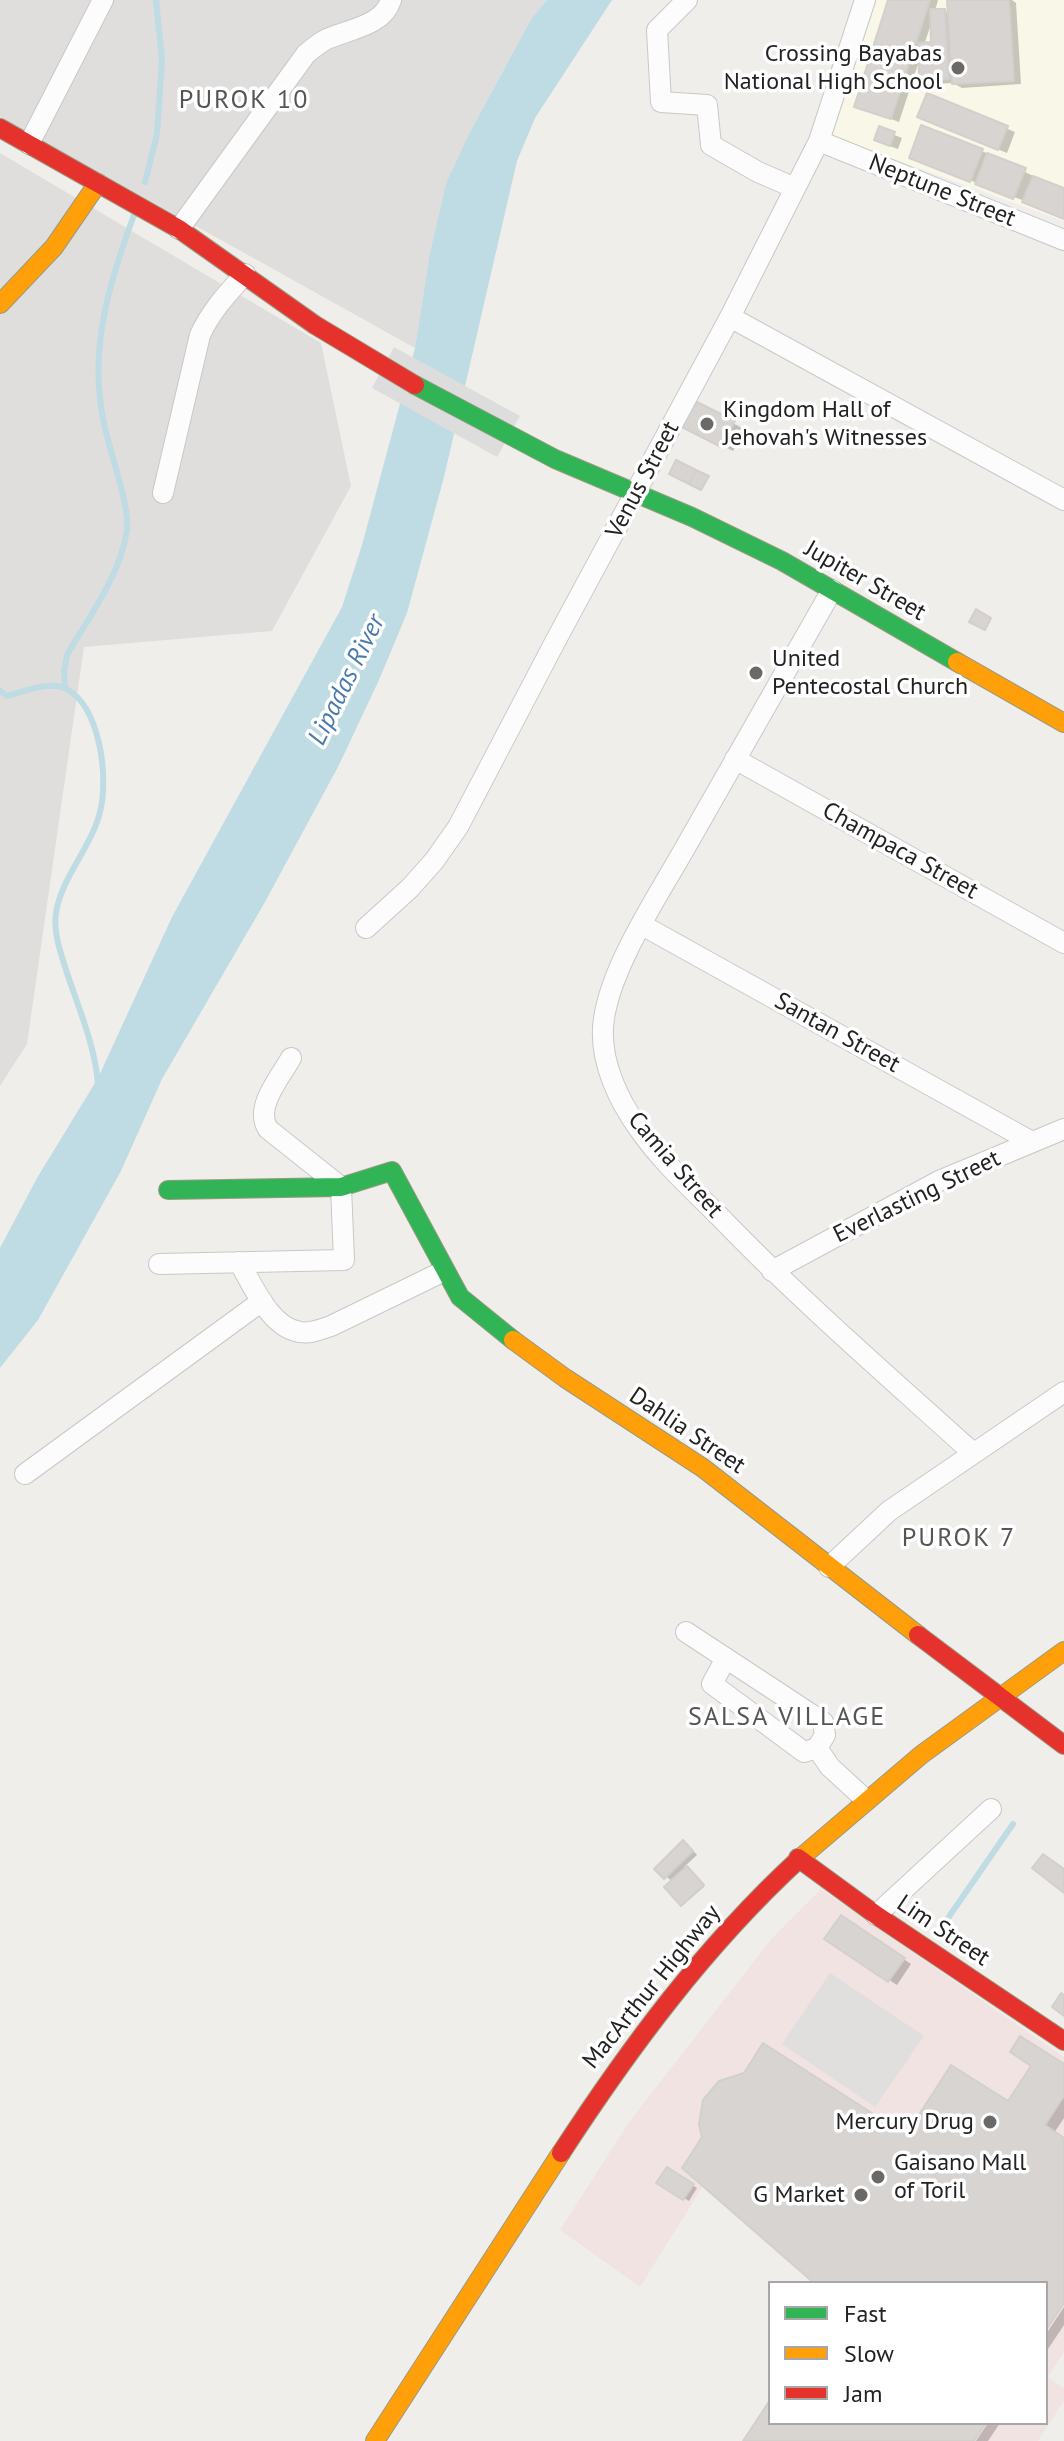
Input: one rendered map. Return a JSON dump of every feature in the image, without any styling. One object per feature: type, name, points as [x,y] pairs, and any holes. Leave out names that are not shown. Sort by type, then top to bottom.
[{"type":"main road","name":"Jupiter Street","points":[[0,128],[179,229],[315,325],[383,368],[509,436],[737,538],[1064,723]]},
{"type":"main road","points":[[0,304],[58,246],[98,183]]},
{"type":"main road","name":"Dahlia Street","points":[[341,1187],[392,1171],[460,1297],[501,1332],[703,1468],[997,1697],[1064,1745]]},
{"type":"main road","points":[[168,1190],[341,1187]]},
{"type":"main road","name":"MacArthur Highway","points":[[375,2441],[625,2055],[705,1955],[798,1858],[866,1800],[997,1697],[1064,1651]]},
{"type":"main road","name":"Lim Street","points":[[798,1858],[876,1915],[1064,2041]]},
{"type":"street","points":[[29,144],[103,0]]},
{"type":"street","points":[[179,229],[306,54],[324,40],[375,20],[385,13],[391,0]]},
{"type":"street","points":[[687,0],[657,30],[661,102],[707,105],[708,140],[711,145],[758,172],[795,188]]},
{"type":"street","name":"Venus Street","points":[[366,928],[410,888],[458,827],[730,317],[819,141],[865,0]]},
{"type":"street","name":"Neptune Street","points":[[819,141],[1064,240]]},
{"type":"street","points":[[163,493],[200,335],[208,317],[245,274]]},
{"type":"street","points":[[730,317],[1064,500]]},
{"type":"street","name":"Camia Street","points":[[832,590],[642,925],[618,973],[603,1027],[604,1052],[612,1080],[639,1130],[665,1160],[772,1271],[973,1453]]},
{"type":"street","name":"Champaca Street","points":[[735,759],[1064,943]]},
{"type":"street","name":"Santan Street","points":[[642,925],[1032,1142]]},
{"type":"street","points":[[159,1264],[344,1260],[341,1187],[264,1123],[264,1106],[291,1058]]},
{"type":"street","name":"Everlasting Street","points":[[772,1271],[939,1181],[1064,1129]]},
{"type":"street","points":[[239,1262],[262,1301],[289,1329],[301,1333],[314,1332],[444,1271]]},
{"type":"street","points":[[25,1474],[262,1301]]},
{"type":"street","points":[[829,1567],[889,1511],[1064,1392]]},
{"type":"street","points":[[686,1632],[726,1658],[823,1722],[825,1735],[817,1748],[804,1752],[712,1684],[726,1658]]},
{"type":"street","points":[[817,1748],[830,1767],[866,1800]]},
{"type":"street","points":[[876,1915],[991,1809]]},
{"type":"shaded area","points":[[0,0],[547,0],[531,19],[470,132],[429,258],[415,348],[0,117]]},
{"type":"shaded area","name":"Crossing Bayabas National High School","points":[[874,0],[1064,0],[1064,221],[830,136]]},
{"type":"shaded area","points":[[0,153],[321,343],[351,486],[272,631],[84,647],[27,1044],[0,1086]]},
{"type":"shaded area","points":[[821,1889],[1064,2057],[1064,2352],[1048,2377],[1048,2281],[1039,2281],[703,2186],[640,2287],[560,2230],[629,2122],[772,1938]]},
{"type":"shaded area","points":[[830,1973],[924,2036],[875,2107],[782,2044]]},
{"type":"shaded area","points":[[1048,2377],[1064,2388],[1064,2401],[1038,2441],[743,2441],[768,2403],[768,2425],[1048,2425]]},
{"type":"water","name":"Lipadas River","points":[[547,0],[612,0],[535,118],[517,161],[444,477],[407,613],[339,765],[265,902],[162,1079],[121,1171],[38,1320],[0,1368],[0,1248],[37,1178],[98,1078],[172,917],[342,607],[362,545],[415,348],[429,258],[446,184],[470,132],[531,19]]},
{"type":"pier","points":[[394,347],[520,416],[497,457],[372,388]]},
{"type":"building","points":[[888,0],[930,0],[891,119],[854,107]]},
{"type":"building","points":[[947,0],[1009,0],[1014,81],[952,84]]},
{"type":"building","points":[[930,9],[945,9],[949,79],[919,80],[918,43],[931,42]]},
{"type":"building","points":[[927,93],[1008,126],[998,150],[917,117]]},
{"type":"building","points":[[921,125],[983,149],[970,182],[909,158]]},
{"type":"building","points":[[879,126],[895,132],[890,146],[874,140]]},
{"type":"building","points":[[987,153],[1026,168],[1013,199],[975,184]]},
{"type":"building","points":[[1033,176],[1064,188],[1064,219],[1022,202]]},
{"type":"building","name":"Kingdom Hall of Jehovah's Witnesses","points":[[693,400],[735,421],[721,447],[680,426]]},
{"type":"building","points":[[676,460],[696,470],[689,484],[669,474]]},
{"type":"building","points":[[696,470],[709,476],[701,490],[689,484]]},
{"type":"building","points":[[976,609],[991,618],[985,630],[969,622]]},
{"type":"building","points":[[683,1840],[693,1851],[664,1879],[654,1869]]},
{"type":"building","points":[[1043,1854],[1064,1869],[1064,1893],[1032,1868]]},
{"type":"building","points":[[687,1866],[704,1885],[681,1906],[664,1887]]},
{"type":"building","points":[[841,1915],[905,1958],[888,1982],[824,1939]]},
{"type":"building","points":[[1061,1993],[1064,1995],[1064,2016],[1052,2007]]},
{"type":"building","name":"Gaisano Mall of Toril","points":[[1020,2036],[1064,2064],[1064,2096],[1045,2125],[1064,2138],[1064,2303],[1048,2327],[1048,2281],[812,2281],[682,2168],[702,2137],[699,2125],[703,2100],[719,2081],[744,2073],[763,2043],[906,2135],[951,2065],[1008,2101],[1031,2066],[1010,2052]]},
{"type":"building","points":[[667,2167],[694,2184],[683,2200],[656,2183]]},
{"type":"building","points":[[768,2403],[768,2425],[985,2425],[974,2441],[743,2441]]},
{"type":"waterway","points":[[145,182],[157,134],[162,60],[156,0]]},
{"type":"waterway","points":[[65,688],[67,655],[111,579],[127,530],[122,493],[104,423],[98,370],[109,292],[134,215]]},
{"type":"waterway","points":[[0,691],[7,696],[45,686],[67,689],[87,711],[99,744],[103,781],[100,812],[64,887],[55,921],[60,951],[90,1042],[98,1084]]},
{"type":"waterway","points":[[937,1934],[1013,1824]]},
{"type":"traffic: fast","points":[[415,385],[555,459],[692,517],[782,561],[957,662]]},
{"type":"traffic: fast","points":[[168,1190],[341,1187],[392,1171],[460,1297],[513,1340]]},
{"type":"traffic: slow","points":[[0,304],[54,247],[98,183]]},
{"type":"traffic: slow","points":[[957,662],[1064,723]]},
{"type":"traffic: slow","points":[[513,1340],[565,1378],[703,1468],[918,1635]]},
{"type":"traffic: slow","points":[[798,1860],[921,1755],[1064,1651]]},
{"type":"traffic: slow","points":[[375,2441],[561,2153]]},
{"type":"traffic: jam","points":[[0,128],[179,229],[315,325],[415,385]]},
{"type":"traffic: jam","points":[[918,1635],[1064,1745]]},
{"type":"traffic: jam","points":[[798,1858],[876,1915],[1064,2041]]},
{"type":"traffic: jam","points":[[561,2153],[670,1999],[731,1927],[798,1860]]},
{"type":"place","name":"Crossing Bayabas National High School","points":[[958,68]]},
{"type":"place","name":"Kingdom Hall of Jehovah's Witnesses","points":[[707,424]]},
{"type":"place","name":"United Pentecostal Church","points":[[756,673]]},
{"type":"place","name":"Mercury Drug","points":[[990,2122]]},
{"type":"place","name":"Gaisano Mall of Toril","points":[[878,2177]]},
{"type":"place","name":"G Market","points":[[861,2195]]},
{"type":"district","name":"PUROK 10","points":[[244,101]]},
{"type":"district","name":"PUROK 7","points":[[959,1539]]},
{"type":"district","name":"SALSA VILLAGE","points":[[787,1718]]}]
